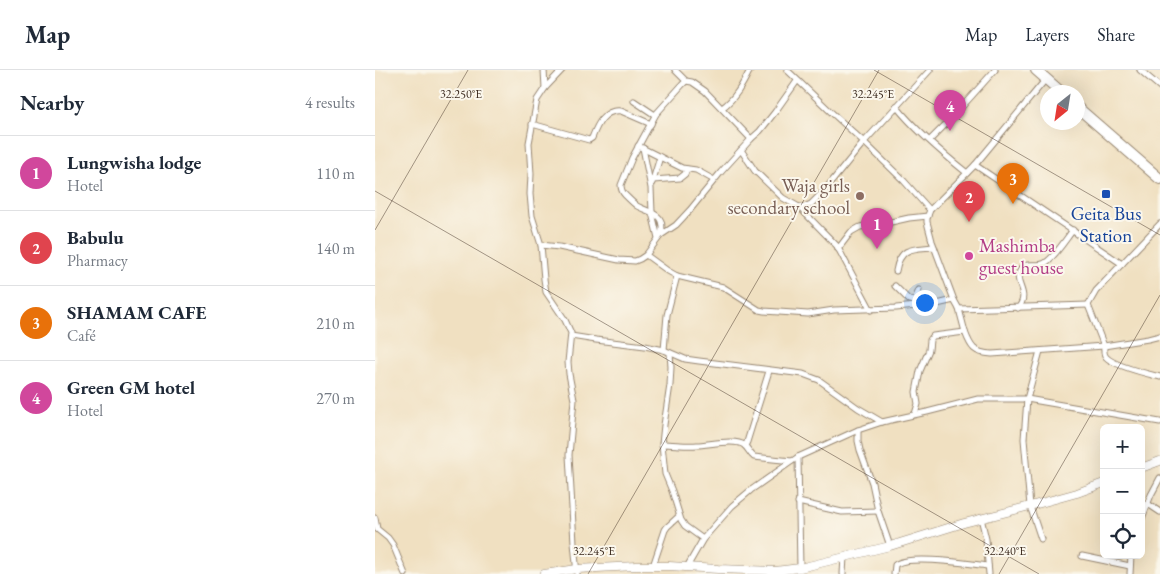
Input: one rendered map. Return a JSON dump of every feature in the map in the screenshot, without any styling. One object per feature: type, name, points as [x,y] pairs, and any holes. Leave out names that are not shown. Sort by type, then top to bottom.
[{"type":"highway","points":[[1035,70],[1053,85]]},
{"type":"highway","points":[[1085,114],[1160,179]]},
{"type":"main road","points":[[1145,467],[1160,461]]},
{"type":"main road","points":[[544,574],[687,567],[718,572],[785,572],[889,546],[1100,484]]},
{"type":"street","points":[[544,70],[545,88]]},
{"type":"street","points":[[562,70],[545,88],[537,100],[529,143],[532,216],[541,245],[546,292],[565,320],[571,336],[568,362],[574,400],[569,455],[577,571]]},
{"type":"street","points":[[675,70],[686,82]]},
{"type":"street","points":[[722,108],[735,95],[750,70]]},
{"type":"street","points":[[787,70],[904,180],[929,213]]},
{"type":"street","points":[[799,207],[807,206],[816,200],[832,182],[841,168],[929,70]]},
{"type":"street","points":[[929,140],[995,70]]},
{"type":"street","points":[[1140,70],[1160,87]]},
{"type":"street","points":[[1046,79],[975,164],[929,213],[927,222],[954,300],[959,309],[968,341],[973,349],[992,354],[1104,346],[1160,336]]},
{"type":"street","points":[[541,245],[619,260],[635,261],[647,255],[660,236],[680,220],[760,130],[797,81]]},
{"type":"street","points":[[652,212],[635,204],[621,190],[621,185],[655,115],[686,82],[692,82],[705,91],[751,139]]},
{"type":"street","points":[[634,101],[655,115]]},
{"type":"street","points":[[896,106],[908,121],[967,172]]},
{"type":"street","points":[[532,124],[589,140],[592,138],[601,119],[616,110],[651,124]]},
{"type":"street","points":[[641,147],[682,168],[696,170],[715,180]]},
{"type":"street","points":[[641,147],[652,182],[652,212],[660,236]]},
{"type":"street","points":[[741,150],[755,171],[783,198],[799,207],[838,249],[871,310]]},
{"type":"street","points":[[652,182],[660,157]]},
{"type":"street","points":[[975,164],[1122,264]]},
{"type":"street","points":[[652,182],[680,178],[687,169]]},
{"type":"street","points":[[838,249],[851,232],[860,227],[929,213]]},
{"type":"street","points":[[1088,305],[1096,291],[1160,224]]},
{"type":"street","points":[[1019,308],[1024,296],[1019,281],[1020,270],[1028,264],[1045,263],[1060,248],[1073,230]]},
{"type":"street","points":[[896,271],[898,260],[905,252],[935,246]]},
{"type":"street","points":[[647,255],[677,276],[723,287],[759,310],[764,311],[808,314],[834,310],[871,310],[915,304],[937,304],[954,300]]},
{"type":"street","points":[[664,350],[667,315],[677,276]]},
{"type":"street","points":[[895,286],[915,304]]},
{"type":"street","points":[[915,304],[919,290]]},
{"type":"street","points":[[959,309],[1088,305]]},
{"type":"street","points":[[1088,305],[1104,346],[1106,358],[1142,373],[1160,377]]},
{"type":"street","points":[[915,414],[918,404],[916,392],[920,371],[929,350],[931,338],[933,336],[965,332]]},
{"type":"street","points":[[571,336],[664,350],[699,361],[803,374],[819,380],[858,408],[882,422]]},
{"type":"street","points":[[1040,351],[1027,399],[1024,439],[1030,506],[1041,539]]},
{"type":"street","points":[[670,353],[670,385],[662,444],[665,474],[679,516],[685,526],[703,540]]},
{"type":"street","points":[[745,446],[769,371]]},
{"type":"street","points":[[687,567],[703,540],[732,506],[751,490],[797,457],[857,430],[882,422],[978,399],[1027,399],[1160,422]]},
{"type":"street","points":[[857,430],[860,450],[872,483],[878,511],[889,546]]},
{"type":"street","points":[[662,444],[739,443],[745,446],[749,453],[754,456],[792,461]]},
{"type":"street","points":[[797,457],[799,568]]},
{"type":"street","points":[[1144,514],[1151,494],[1160,478]]},
{"type":"street","points":[[798,502],[842,512],[878,511]]},
{"type":"street","points":[[1148,504],[1160,512]]},
{"type":"street","points":[[653,569],[665,530],[679,516]]},
{"type":"street","points":[[375,518],[377,529],[393,545],[405,574]]},
{"type":"street","points":[[981,518],[986,539],[989,574]]},
{"type":"street","points":[[1082,556],[1130,566]]},
{"type":"street","points":[[843,574],[844,557]]},
{"type":"street","points":[[1130,574],[1131,559]]},
{"type":"street","points":[[894,574],[895,565],[899,561],[924,560],[988,566]]},
{"type":"place","name":"Green GM hotel","points":[[950,131]]},
{"type":"place","name":"Geita Bus Station","points":[[1106,194]]},
{"type":"place","name":"Waja girls secondary school","points":[[860,196]]},
{"type":"place","name":"SHAMAM CAFE","points":[[1013,204]]},
{"type":"place","name":"Babulu","points":[[969,222]]},
{"type":"place","name":"Lungwisha lodge","points":[[877,249]]},
{"type":"place","name":"Mashimba guest house","points":[[969,256]]}]
